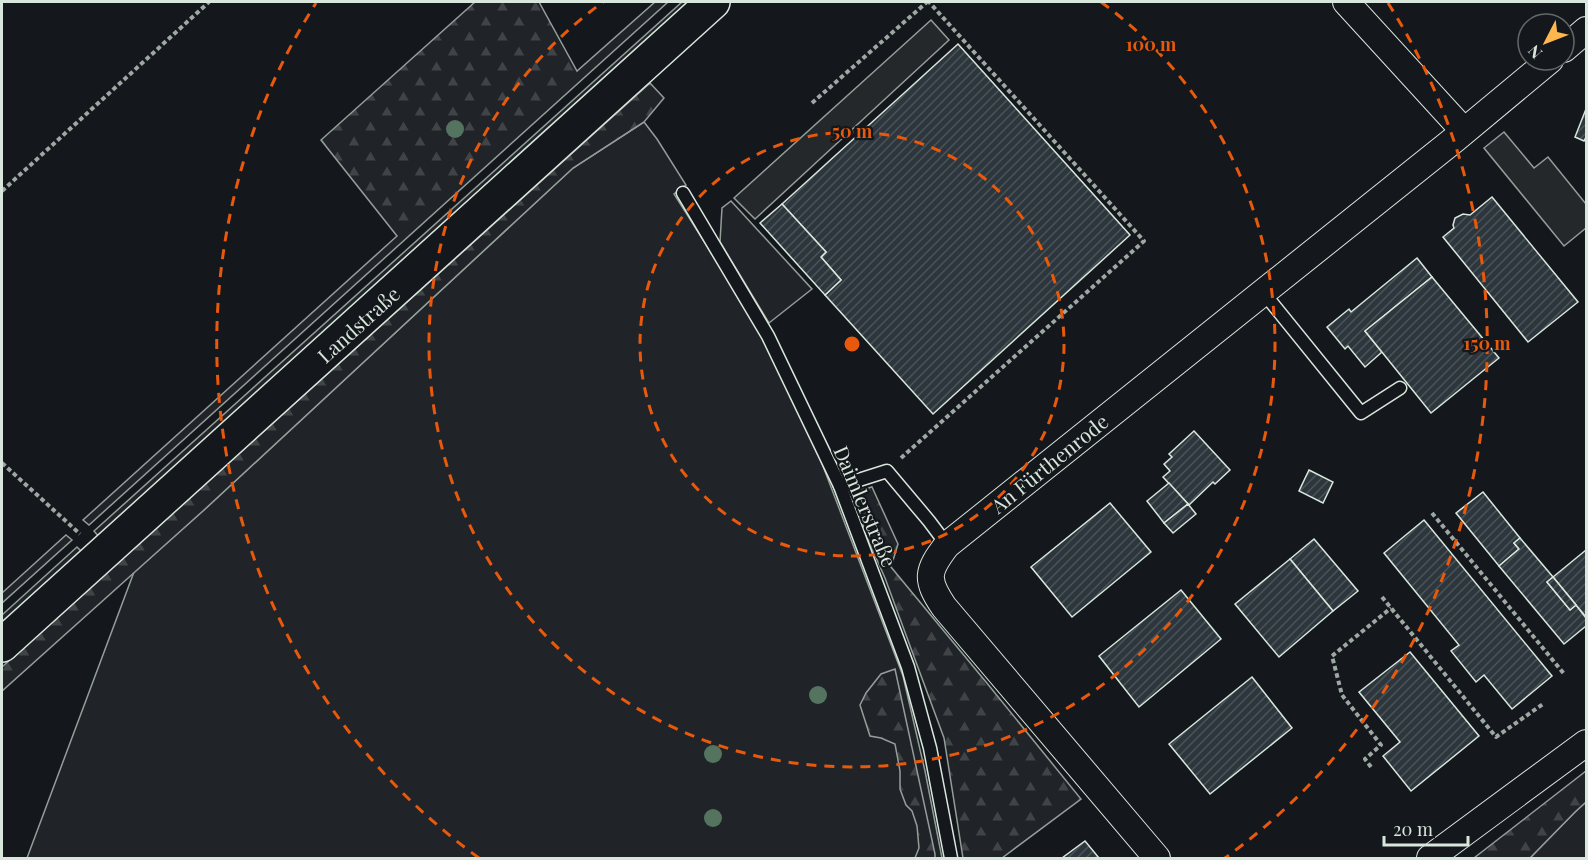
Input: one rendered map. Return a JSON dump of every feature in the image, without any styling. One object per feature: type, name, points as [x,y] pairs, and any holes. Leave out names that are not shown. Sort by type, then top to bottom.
[{"type":"street","name":"Landstraße","points":[[2,645],[713,2]]},
{"type":"street","points":[[1346,2],[1464,131]]},
{"type":"street","name":"An Fürthenrode","points":[[1157,858],[936,596],[930,574],[933,562],[947,545],[1535,72]]},
{"type":"street","points":[[1430,858],[1587,742]]},
{"type":"lane","name":"Daimlerstraße","points":[[683,193],[768,336],[840,486],[908,667],[930,748],[951,858]]},
{"type":"lane","points":[[1263,292],[1360,413],[1400,388]]},
{"type":"lane","points":[[840,486],[887,471],[947,545]]},
{"type":"path","points":[[2,190],[209,2]]},
{"type":"path","points":[[812,103],[928,2],[1144,241],[887,471]]},
{"type":"path","points":[[2,463],[103,554]]},
{"type":"path","points":[[1432,513],[1565,675]]},
{"type":"path","points":[[1382,597],[1496,737],[1543,704]]},
{"type":"path","points":[[1371,767],[1365,759],[1381,745],[1342,696],[1332,656],[1392,608]]},
{"type":"green space","points":[[475,2],[539,2],[577,71],[655,2],[668,2],[89,525],[83,520],[397,236],[321,140]]},
{"type":"green space","points":[[682,2],[694,2],[100,538],[94,531]]},
{"type":"green space","points":[[650,83],[664,98],[644,122],[573,168],[204,510],[2,691],[2,667]]},
{"type":"green space","points":[[644,122],[686,185],[674,194],[767,345],[818,453],[903,676],[942,858],[27,858],[134,572],[573,168]]},
{"type":"green space","points":[[731,201],[812,289],[769,323],[720,242],[722,208]]},
{"type":"green space","points":[[872,487],[898,544],[891,567],[1081,799],[1002,858],[963,858],[944,738],[885,578],[866,535],[854,492]]},
{"type":"green space","points":[[66,535],[72,540],[2,603],[2,593]]},
{"type":"green space","points":[[77,547],[83,553],[2,626],[2,615]]},
{"type":"green space","points":[[895,669],[935,858],[915,858],[919,848],[917,826],[900,789],[900,771],[895,744],[870,736],[860,705],[881,674]]},
{"type":"green space","points":[[1586,771],[1586,802],[1530,858],[1474,858]]},
{"type":"green space","points":[[1586,802],[1586,858],[1530,858],[1575,812]]},
{"type":"shaded area","points":[[931,20],[949,40],[755,219],[734,198]]},
{"type":"shaded area","points":[[1504,132],[1534,168],[1548,157],[1586,204],[1586,228],[1564,246],[1484,148]]},
{"type":"building","points":[[958,44],[1130,235],[933,414],[825,295],[841,280],[821,257],[826,252],[782,204]]},
{"type":"building","points":[[1586,109],[1586,137],[1584,141],[1575,137]]},
{"type":"building","points":[[1492,197],[1578,302],[1528,342],[1443,237],[1454,228],[1455,218],[1463,214],[1470,215]]},
{"type":"building","points":[[782,204],[826,252],[821,257],[841,280],[825,295],[760,223]]},
{"type":"building","points":[[1417,258],[1432,277],[1365,331],[1382,352],[1365,367],[1348,346],[1345,349],[1327,327],[1349,309],[1351,312]]},
{"type":"building","points":[[1432,277],[1499,358],[1431,413],[1365,331]]},
{"type":"building","points":[[1194,431],[1230,470],[1215,484],[1213,482],[1189,505],[1163,477],[1170,471],[1164,464],[1172,457],[1169,454]]},
{"type":"building","points":[[1309,470],[1333,482],[1323,503],[1299,491]]},
{"type":"building","points":[[1169,483],[1188,504],[1164,523],[1147,501]]},
{"type":"building","points":[[1483,492],[1520,538],[1514,543],[1519,549],[1499,566],[1456,513]]},
{"type":"building","points":[[1110,503],[1151,552],[1072,617],[1031,567]]},
{"type":"building","points":[[1188,504],[1196,514],[1173,533],[1164,523]]},
{"type":"building","points":[[1424,520],[1552,676],[1512,709],[1484,675],[1476,682],[1451,651],[1459,645],[1384,553]]},
{"type":"building","points":[[1520,538],[1553,577],[1547,582],[1570,610],[1576,605],[1586,618],[1586,626],[1564,644],[1499,566],[1519,549],[1514,543]]},
{"type":"building","points":[[1314,539],[1358,591],[1333,611],[1290,559]]},
{"type":"building","points":[[1586,550],[1586,617],[1553,577]]},
{"type":"building","points":[[1290,559],[1333,611],[1279,657],[1235,604]]},
{"type":"building","points":[[1553,577],[1576,605],[1570,610],[1547,582]]},
{"type":"building","points":[[1181,590],[1221,639],[1139,707],[1099,656]]},
{"type":"building","points":[[1410,652],[1479,736],[1411,791],[1383,756],[1400,742],[1359,692]]},
{"type":"building","points":[[1252,677],[1292,728],[1210,794],[1169,744]]},
{"type":"building","points":[[1085,841],[1099,858],[1062,858]]}]
